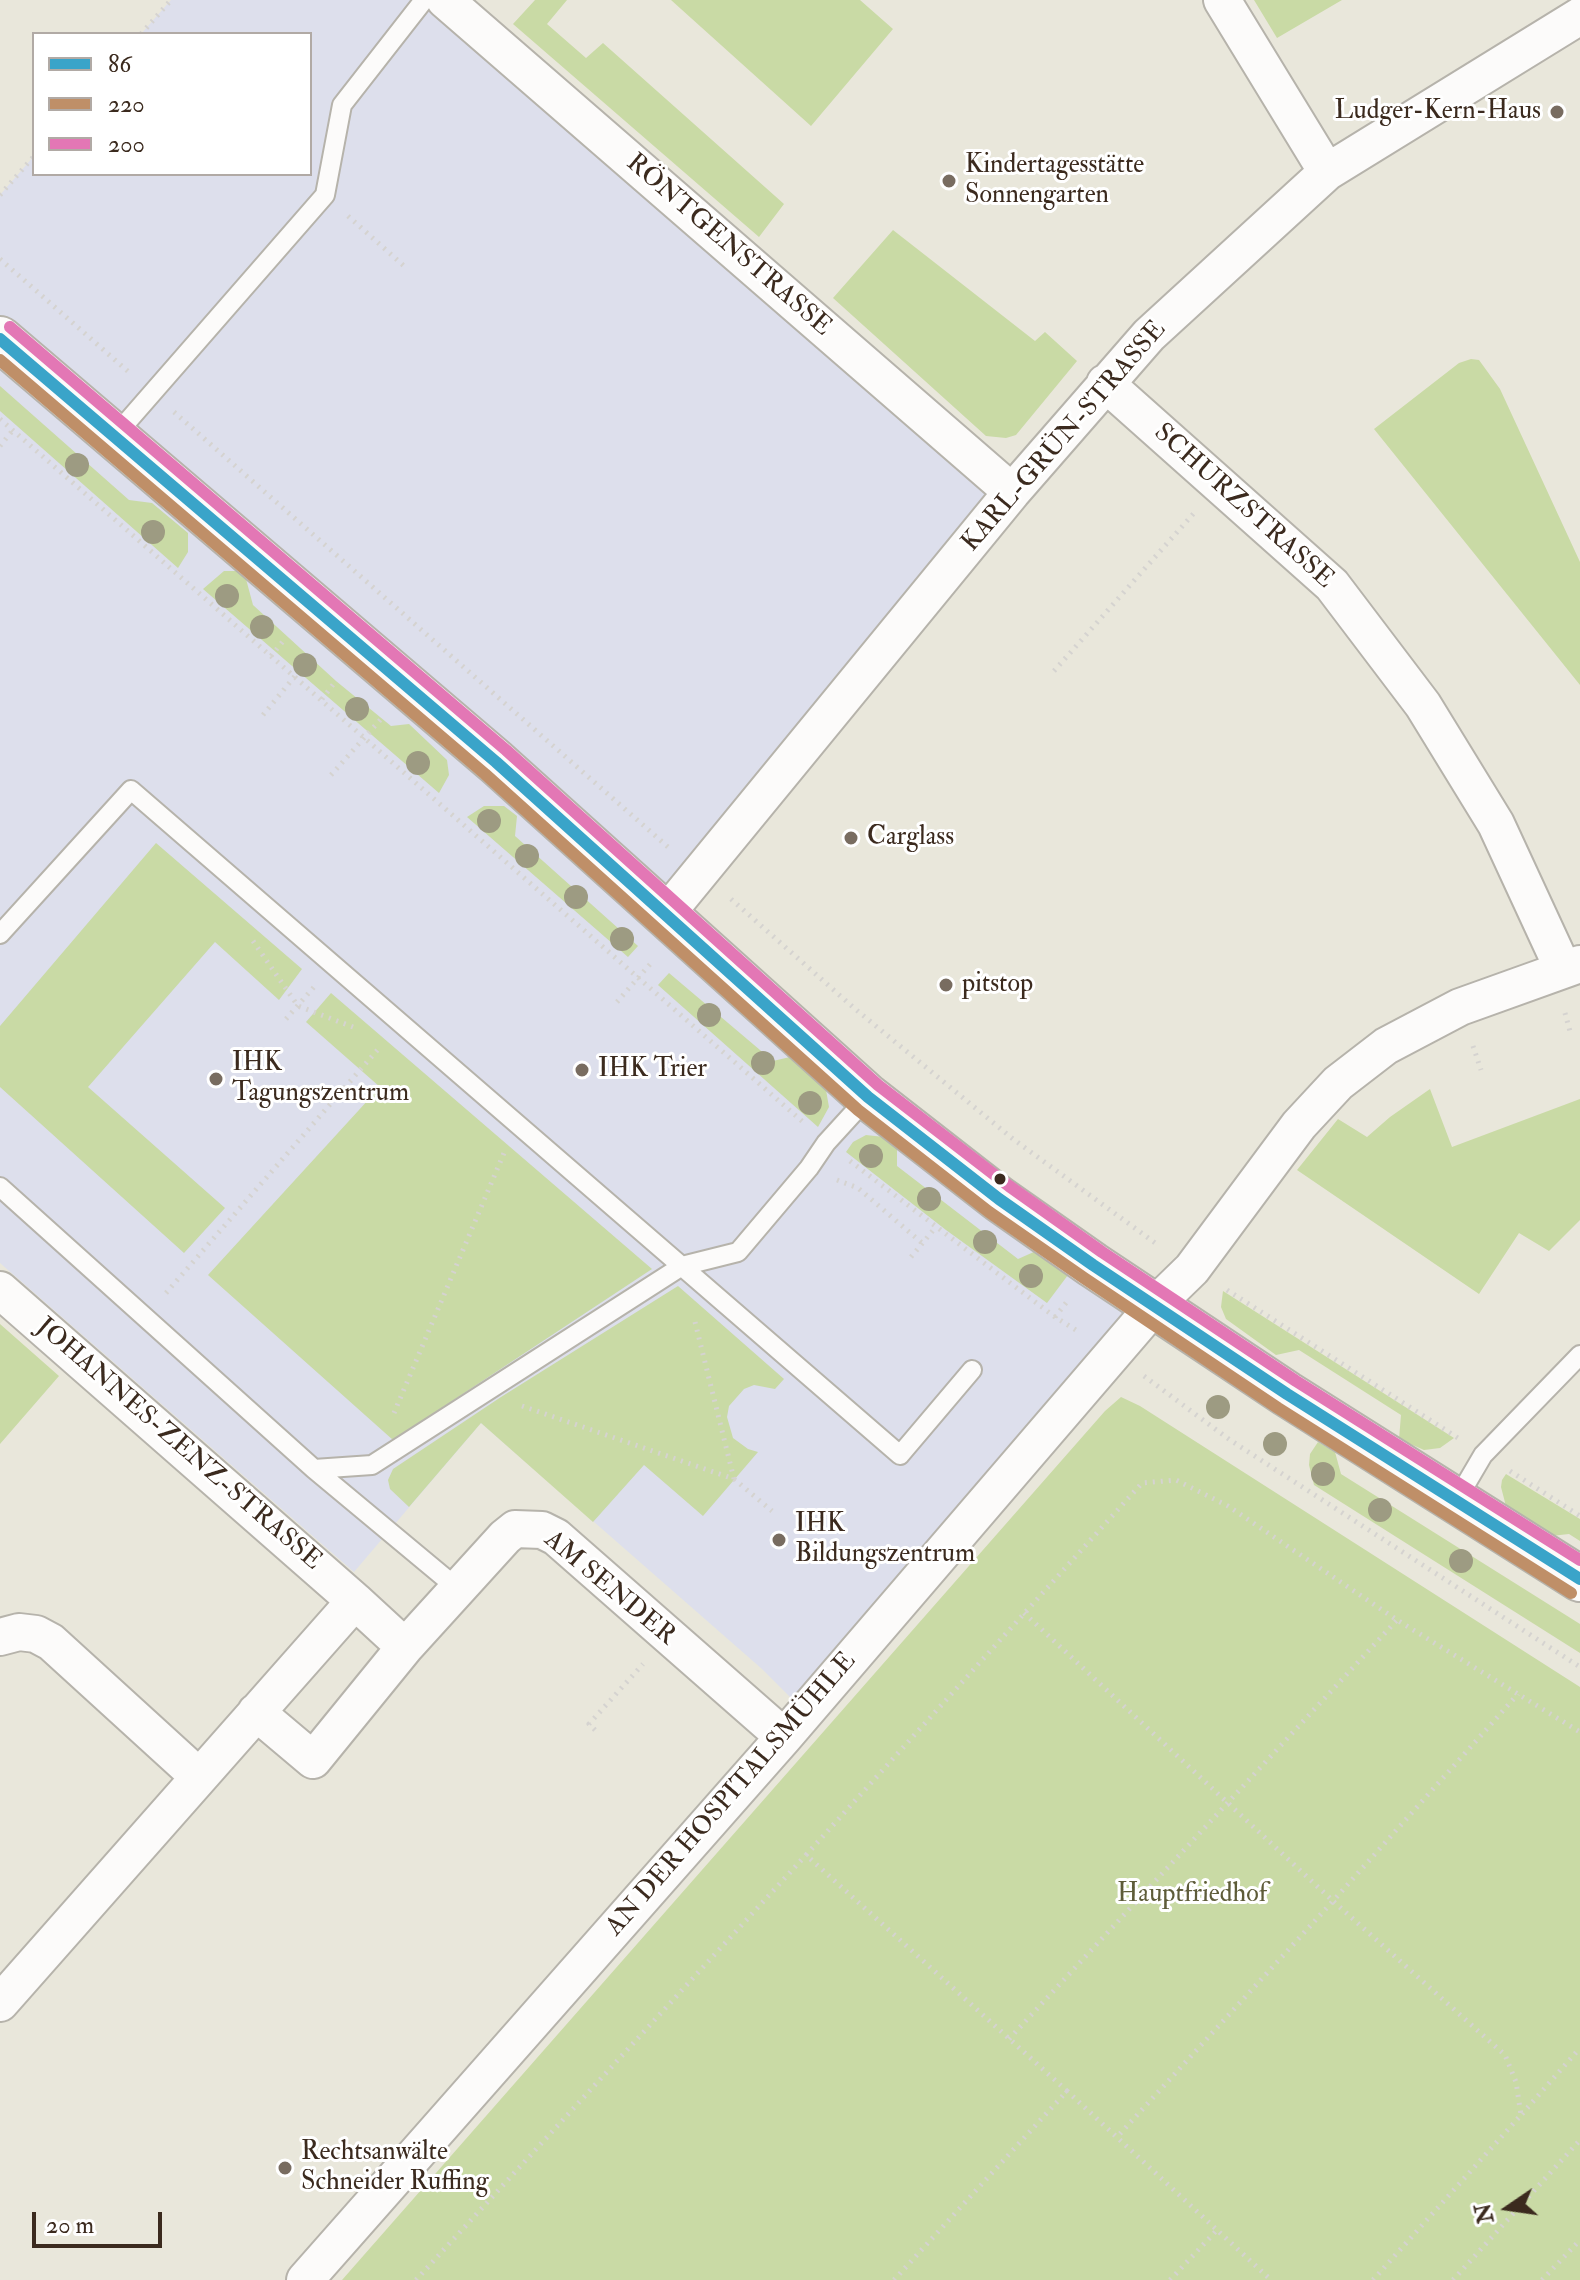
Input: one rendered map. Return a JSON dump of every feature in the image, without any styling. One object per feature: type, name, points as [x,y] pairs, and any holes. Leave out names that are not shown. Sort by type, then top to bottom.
[{"type":"main road","points":[[0,339],[496,762],[868,1097],[999,1199],[1155,1305],[1287,1394],[1580,1579]]},
{"type":"street","name":"RÖNTGENSTRASSE","points":[[445,0],[1012,492]]},
{"type":"street","points":[[1222,0],[1327,172]]},
{"type":"street","name":"KARL-GRÜN-STRASSE","points":[[666,914],[1012,492],[1149,335],[1327,172],[1580,16]]},
{"type":"street","name":"SCHURZSTRASSE","points":[[1105,383],[1332,585],[1423,705],[1496,824],[1572,966]]},
{"type":"street","name":"AN DER HOSPITALSMÜHLE","points":[[305,2280],[784,1737],[1155,1305],[1192,1269],[1299,1125],[1338,1083],[1386,1046],[1460,1007],[1572,966]]},
{"type":"street","name":"JOHANNES-ZENZ-STRASSE","points":[[0,1290],[355,1601]]},
{"type":"street","name":"AM SENDER","points":[[256,1712],[313,1760],[405,1647],[505,1537],[515,1529],[542,1530],[556,1537],[784,1737]]},
{"type":"street","points":[[0,2003],[355,1601],[405,1647]]},
{"type":"street","points":[[0,1637],[19,1632],[36,1634],[51,1642],[198,1776]]},
{"type":"lane","points":[[113,438],[325,195],[342,105],[424,0]]},
{"type":"lane","points":[[0,934],[131,790],[900,1455],[972,1370]]},
{"type":"lane","points":[[314,1469],[372,1465],[682,1266],[738,1252],[809,1168],[826,1143],[868,1097]]},
{"type":"lane","points":[[0,1187],[314,1469],[457,1588]]},
{"type":"lane","points":[[1456,1501],[1483,1455],[1580,1355]]},
{"type":"path","points":[[143,32],[171,0]]},
{"type":"path","points":[[0,195],[32,158]]},
{"type":"path","points":[[325,195],[404,266]]},
{"type":"path","points":[[0,259],[700,875],[1013,1139],[1192,1269],[1580,1516]]},
{"type":"path","points":[[0,446],[13,430]]},
{"type":"path","points":[[1054,671],[1220,484]]},
{"type":"path","points":[[271,656],[288,637]]},
{"type":"path","points":[[263,715],[295,676]]},
{"type":"path","points":[[322,699],[336,681]]},
{"type":"path","points":[[331,775],[382,718]]},
{"type":"path","points":[[286,1019],[298,1006]]},
{"type":"path","points":[[144,1318],[387,1040]]},
{"type":"path","points":[[372,1465],[516,1123]]},
{"type":"path","points":[[809,1168],[858,1188],[922,1243]]},
{"type":"path","points":[[911,1257],[935,1228]]},
{"type":"path","points":[[682,1266],[734,1479]]},
{"type":"path","points":[[484,1393],[734,1479],[772,1511]]},
{"type":"path","points":[[416,2280],[1142,1483],[1176,1480],[1228,1506],[1397,1620],[1580,1732]]},
{"type":"path","points":[[1024,1613],[1333,1901],[1505,2055],[1516,2082],[1521,2115]]},
{"type":"path","points":[[1009,2039],[1397,1620]]},
{"type":"path","points":[[595,1730],[589,1724],[667,1636]]},
{"type":"path","points":[[1117,2137],[1518,1694]]},
{"type":"path","points":[[806,1855],[1271,2280]]},
{"type":"path","points":[[1373,2280],[1580,2048]]},
{"type":"path","points":[[894,2280],[1067,2091]]},
{"type":"path","points":[[1453,2280],[1580,2140]]},
{"type":"path","points":[[1170,2280],[1217,2230]]},
{"type":"path","points":[[1542,2280],[1580,2240]]},
{"type":"shaded area","points":[[171,0],[445,0],[1012,492],[666,914],[1155,1305],[805,1712],[762,1669],[481,1423],[354,1572],[0,1263],[0,195],[32,158],[32,176],[312,176],[312,32],[143,32]]},
{"type":"green space","points":[[535,0],[567,0],[547,24],[586,58],[603,43],[784,204],[759,237],[513,24]]},
{"type":"green space","points":[[671,0],[860,0],[893,29],[811,126]]},
{"type":"green space","points":[[1254,0],[1342,0],[1277,38]]},
{"type":"green space","points":[[893,230],[1035,341],[1045,332],[1077,361],[1016,435],[1006,438],[986,436],[833,298]]},
{"type":"green space","points":[[1479,360],[1500,389],[1580,562],[1580,685],[1374,429],[1459,363]]},
{"type":"green space","points":[[0,386],[129,500],[152,503],[188,533],[188,552],[178,568],[0,411]]},
{"type":"green space","points":[[224,571],[237,571],[246,579],[253,605],[336,681],[391,726],[409,724],[447,760],[449,775],[439,793],[203,589]]},
{"type":"green space","points":[[484,806],[504,806],[517,816],[515,836],[638,946],[628,957],[467,817]]},
{"type":"green space","points":[[156,843],[302,969],[279,1000],[215,942],[88,1087],[225,1208],[184,1253],[0,1087],[0,1026]]},
{"type":"green space","points":[[669,973],[773,1061],[790,1057],[826,1090],[829,1107],[818,1127],[658,985]]},
{"type":"green space","points":[[331,993],[652,1269],[393,1440],[208,1275],[380,1087],[306,1022]]},
{"type":"green space","points":[[1430,1089],[1452,1147],[1580,1099],[1580,1220],[1549,1251],[1519,1233],[1479,1294],[1297,1170],[1338,1119],[1367,1137]]},
{"type":"green space","points":[[866,1135],[884,1137],[897,1146],[897,1166],[1018,1259],[1036,1251],[1068,1275],[1047,1303],[846,1152],[853,1142]]},
{"type":"green space","points":[[678,1286],[784,1379],[775,1389],[754,1385],[744,1389],[729,1406],[727,1417],[733,1438],[758,1452],[703,1516],[644,1465],[593,1522],[481,1423],[409,1507],[390,1489],[388,1480],[393,1469]]},
{"type":"green space","points":[[1223,1291],[1454,1438],[1440,1448],[1424,1450],[1399,1439],[1401,1415],[1299,1350],[1276,1355],[1226,1319],[1221,1307]]},
{"type":"green space","points":[[0,1324],[59,1376],[0,1444]]},
{"type":"green space","name":"Hauptfriedhof","points":[[1121,1397],[1140,1406],[1580,1687],[1580,2280],[342,2280],[1105,1411]]},
{"type":"green space","points":[[1318,1442],[1335,1452],[1341,1474],[1580,1624],[1580,1653],[1314,1485],[1310,1454]]},
{"type":"green space","points":[[1506,1474],[1580,1519],[1580,1541],[1569,1534],[1542,1537],[1507,1510],[1501,1487]]},
{"type":"transit line","name":"200","points":[[10,327],[506,750],[878,1085],[1009,1186],[1102,1252],[1296,1381],[1580,1560]]},
{"type":"transit line","name":"86","points":[[0,339],[496,762],[868,1097],[999,1199],[1093,1265],[1287,1394],[1580,1579]]},
{"type":"transit line","name":"220","points":[[0,360],[485,774],[858,1110],[989,1212],[1084,1278],[1278,1408],[1571,1593]]},
{"type":"place","name":"Ludger-Kern-Haus","points":[[1557,112]]},
{"type":"place","name":"Kindertagesstätte Sonnengarten","points":[[949,181]]},
{"type":"place","name":"Carglass","points":[[851,838]]},
{"type":"place","name":"pitstop","points":[[946,985]]},
{"type":"place","name":"IHK Trier","points":[[582,1070]]},
{"type":"place","name":"IHK Tagungszentrum","points":[[216,1079]]},
{"type":"place","name":"IHK Bildungszentrum","points":[[779,1540]]},
{"type":"place","name":"Rechtsanwälte Schneider Ruffing","points":[[285,2168]]}]
